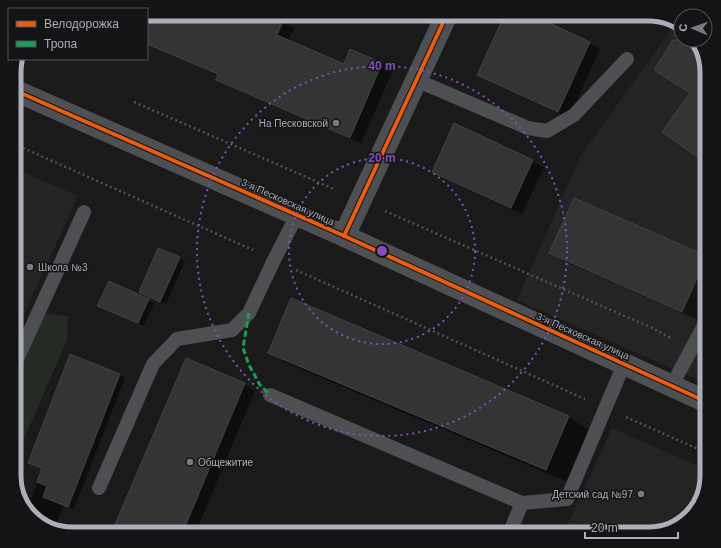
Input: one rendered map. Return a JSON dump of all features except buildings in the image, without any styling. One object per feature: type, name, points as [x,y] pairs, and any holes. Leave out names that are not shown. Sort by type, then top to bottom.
[{"type":"street","points":[[344,236],[443,21]]},
{"type":"street","name":"3-я Песковская улица","points":[[21,93],[344,236],[700,399]]},
{"type":"lane","points":[[416,80],[528,128],[547,131],[574,116],[627,59]]},
{"type":"lane","points":[[21,351],[84,212]]},
{"type":"lane","points":[[99,488],[153,364],[177,339],[232,330],[249,313],[297,215]]},
{"type":"lane","points":[[672,385],[700,334]]},
{"type":"lane","points":[[270,395],[522,503],[567,500],[624,364]]},
{"type":"lane","points":[[511,527],[522,503]]},
{"type":"path","points":[[134,102],[652,328],[692,349]]},
{"type":"path","points":[[21,147],[592,402]]},
{"type":"path","points":[[620,415],[700,450]]},
{"type":"shaded area","points":[[673,27],[673,48],[694,48],[700,65],[700,381],[517,300],[580,157]]},
{"type":"shaded area","name":"Школа №3","points":[[21,171],[78,196],[21,322]]},
{"type":"shaded area","points":[[45,314],[68,316],[67,340],[21,446],[21,367]]},
{"type":"shaded area","name":"Детский сад №97","points":[[612,428],[700,467],[700,483],[693,502],[680,517],[672,522],[656,527],[566,527]]},
{"type":"marked path","points":[[249,313],[243,348],[249,365],[260,385],[270,395]]},
{"type":"cycle path","points":[[344,236],[444,21]]},
{"type":"cycle path","points":[[21,93],[340,234],[700,399]]},
{"type":"place","name":"На Песковской","points":[[336,123]]},
{"type":"place","name":"Школа №3","points":[[30,267]]},
{"type":"place","name":"Общежитие","points":[[190,462]]},
{"type":"place","name":"Детский сад №97","points":[[641,494]]}]
